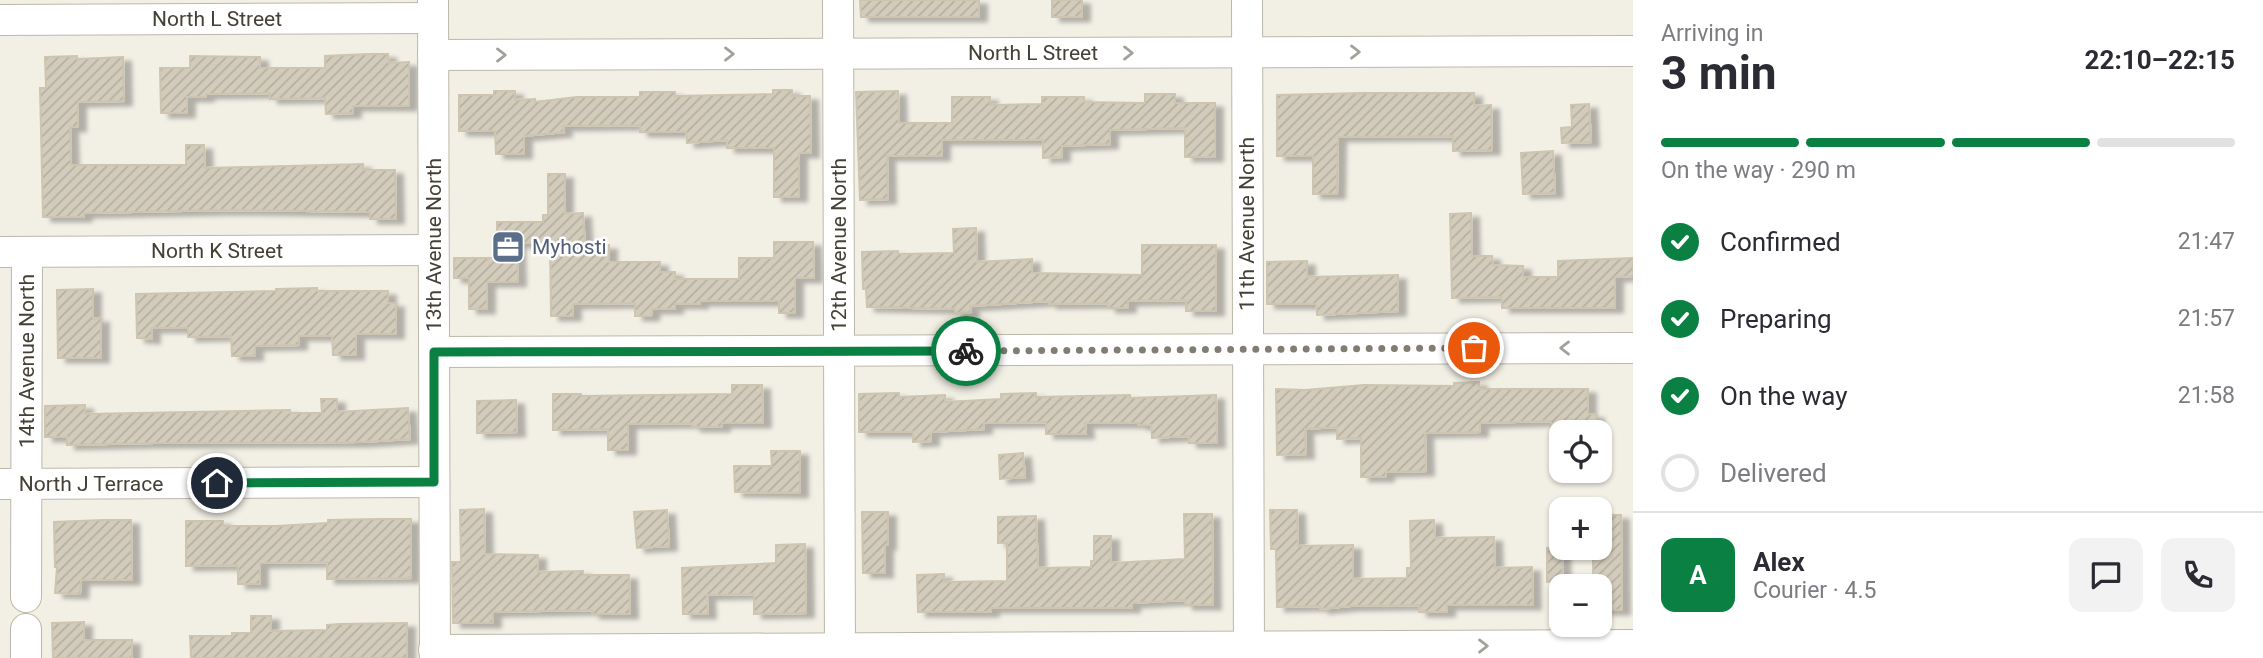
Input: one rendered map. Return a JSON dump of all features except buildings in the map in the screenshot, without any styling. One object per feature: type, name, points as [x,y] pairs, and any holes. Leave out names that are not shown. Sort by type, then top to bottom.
[{"type":"street","name":"12th Avenue North","points":[[838,0],[840,653]]},
{"type":"street","name":"11th Avenue North","points":[[1247,0],[1249,652]]},
{"type":"street","name":"North L Street","points":[[0,20],[433,9]]},
{"type":"street","name":"13th Avenue North","points":[[433,9],[435,654]]},
{"type":"street","name":"North L Street","points":[[433,55],[1633,51]]},
{"type":"street","name":"North K Street","points":[[14,252],[433,250]]},
{"type":"street","name":"14th Avenue North","points":[[14,252],[14,484],[26,597]]},
{"type":"street","points":[[434,352],[1633,348]]},
{"type":"street","name":"North J Terrace","points":[[14,484],[434,482]]},
{"type":"street","points":[[435,654],[1249,652],[1633,645]]},
{"type":"way so far","points":[[966,351],[1474,348]]},
{"type":"place","name":"Myhosti","points":[[508,247]]},
{"type":"route","points":[[217,483],[434,482],[434,352],[966,351]]}]
